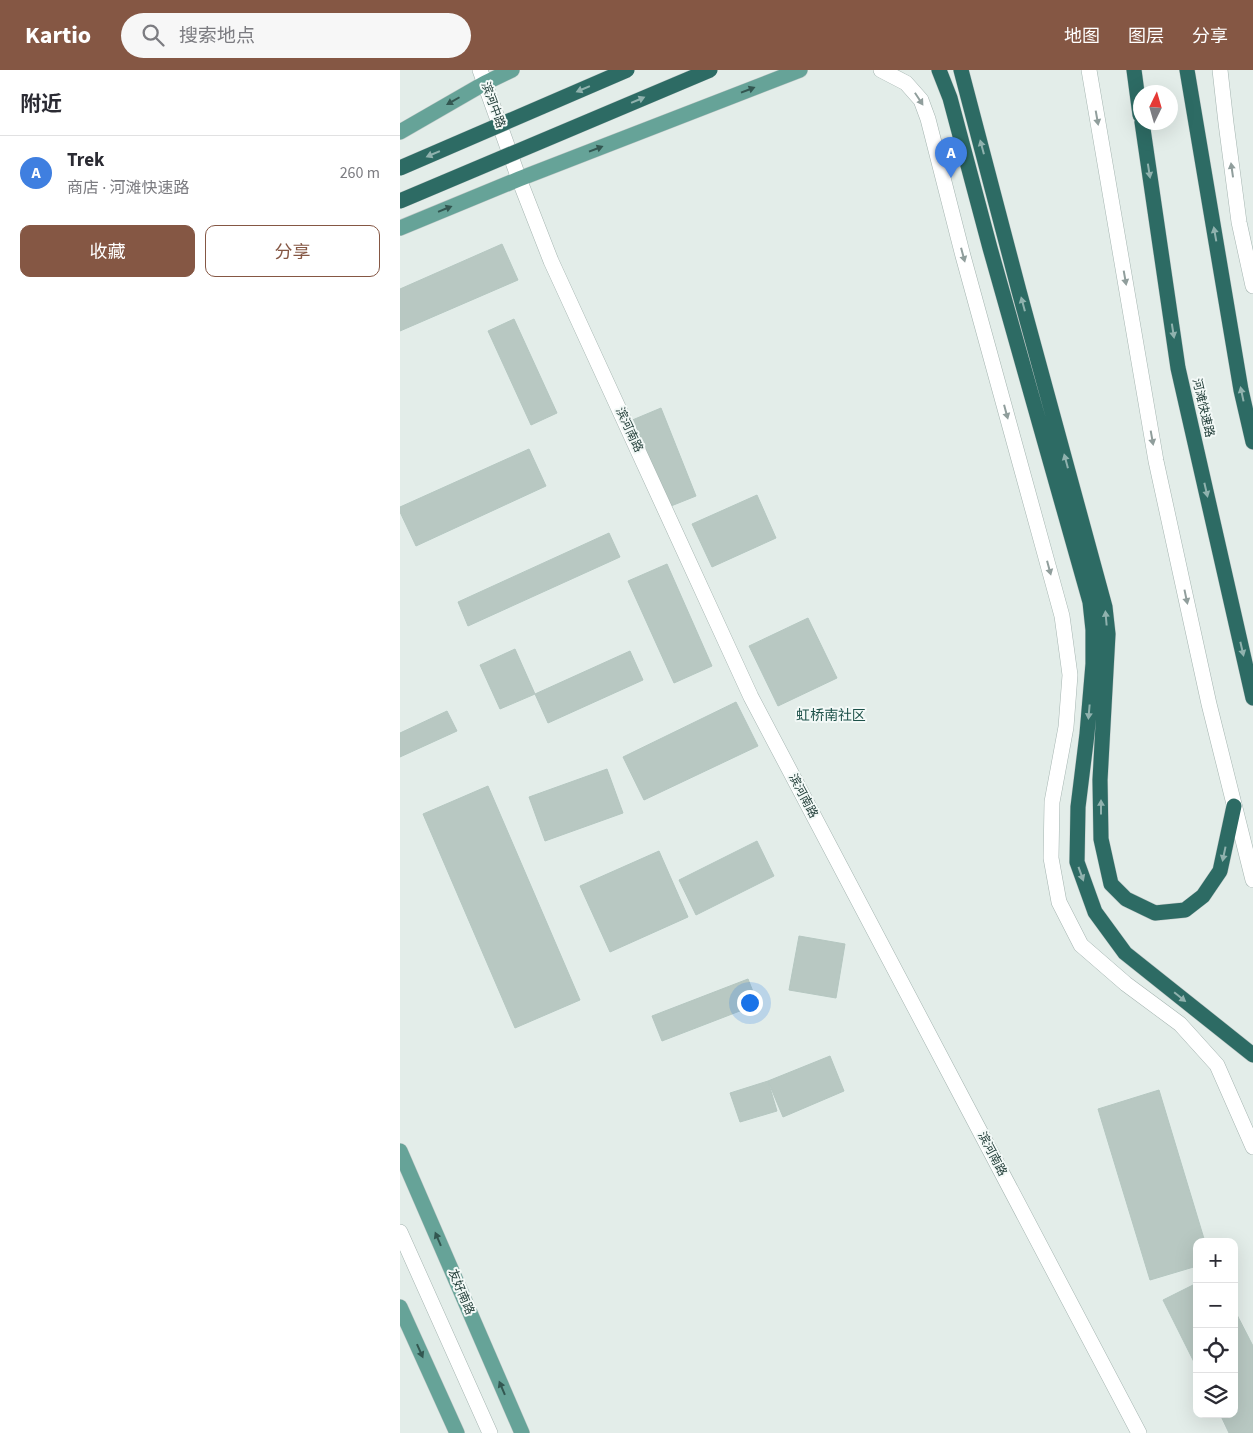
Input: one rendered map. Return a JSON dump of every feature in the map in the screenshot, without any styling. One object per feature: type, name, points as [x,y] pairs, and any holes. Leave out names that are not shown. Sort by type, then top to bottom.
[{"type":"highway","points":[[400,168],[627,70]]},
{"type":"highway","points":[[400,201],[710,70]]},
{"type":"highway","points":[[939,70],[950,98],[992,257],[1090,602],[1100,665],[1101,839],[1111,884],[1126,899],[1155,913],[1185,910],[1203,896],[1220,871],[1234,806]]},
{"type":"highway","points":[[961,70],[1105,607],[1108,634],[1087,734],[1078,807],[1077,862],[1095,912],[1125,953],[1253,1055]]},
{"type":"highway","points":[[1134,70],[1136,85]]},
{"type":"highway","points":[[1188,70],[1241,390],[1253,442]]},
{"type":"highway","name":"河滩快速路","points":[[1143,130],[1178,368],[1253,698]]},
{"type":"main road","points":[[400,132],[483,76],[512,70]]},
{"type":"main road","points":[[400,228],[519,179],[800,70]]},
{"type":"main road","name":"友好南路","points":[[400,1151],[522,1433]]},
{"type":"main road","points":[[400,1307],[458,1433]]},
{"type":"street","points":[[881,70],[906,83],[921,100],[928,119],[963,256],[1062,616],[1070,675],[1066,727],[1052,802],[1051,858],[1059,902],[1081,945],[1126,984],[1180,1024],[1217,1065],[1253,1147]]},
{"type":"street","points":[[1089,70],[1156,461],[1209,704],[1253,880]]},
{"type":"street","points":[[1220,70],[1239,222],[1253,286]]},
{"type":"street","name":"滨河中路","points":[[483,76],[506,140]]},
{"type":"street","name":"滨河南路","points":[[506,140],[551,261],[751,698],[1139,1433]]},
{"type":"street","points":[[400,1232],[490,1433]]},
{"type":"building","points":[[502,244],[518,280],[400,331],[400,289]]},
{"type":"building","points":[[514,319],[557,413],[531,425],[488,331]]},
{"type":"building","points":[[661,408],[696,496],[666,508],[630,421]]},
{"type":"building","points":[[529,449],[546,486],[416,546],[400,512],[400,507]]},
{"type":"building","points":[[757,495],[776,538],[712,567],[692,524]]},
{"type":"building","points":[[609,533],[620,557],[468,626],[458,602]]},
{"type":"building","points":[[667,564],[712,666],[674,683],[628,581]]},
{"type":"building","points":[[808,618],[837,678],[778,706],[749,646]]},
{"type":"building","points":[[515,649],[535,694],[500,709],[480,665]]},
{"type":"building","points":[[630,651],[643,680],[548,723],[535,694]]},
{"type":"building","points":[[736,702],[758,746],[644,800],[623,757]]},
{"type":"building","points":[[447,711],[457,731],[400,757],[400,733]]},
{"type":"building","points":[[607,769],[623,813],[545,841],[529,797]]},
{"type":"building","points":[[488,786],[580,1000],[515,1028],[423,814]]},
{"type":"building","points":[[757,841],[774,876],[696,915],[679,880]]},
{"type":"building","points":[[659,851],[688,917],[610,952],[580,886]]},
{"type":"building","points":[[799,936],[845,944],[836,998],[789,990]]},
{"type":"building","points":[[748,979],[758,1004],[662,1041],[652,1016]]},
{"type":"building","points":[[830,1056],[844,1091],[783,1117],[768,1081]]},
{"type":"building","points":[[768,1081],[777,1111],[740,1122],[730,1093]]},
{"type":"building","points":[[1159,1090],[1204,1238],[1193,1238],[1193,1267],[1150,1280],[1098,1109]]},
{"type":"building","points":[[1193,1285],[1193,1360],[1163,1300]]},
{"type":"building","points":[[1238,1317],[1253,1346],[1253,1433],[1229,1433],[1222,1418],[1238,1418]]},
{"type":"place","name":"Trek","points":[[951,178]]},
{"type":"district","name":"虹桥南社区","points":[[831,716]]}]
